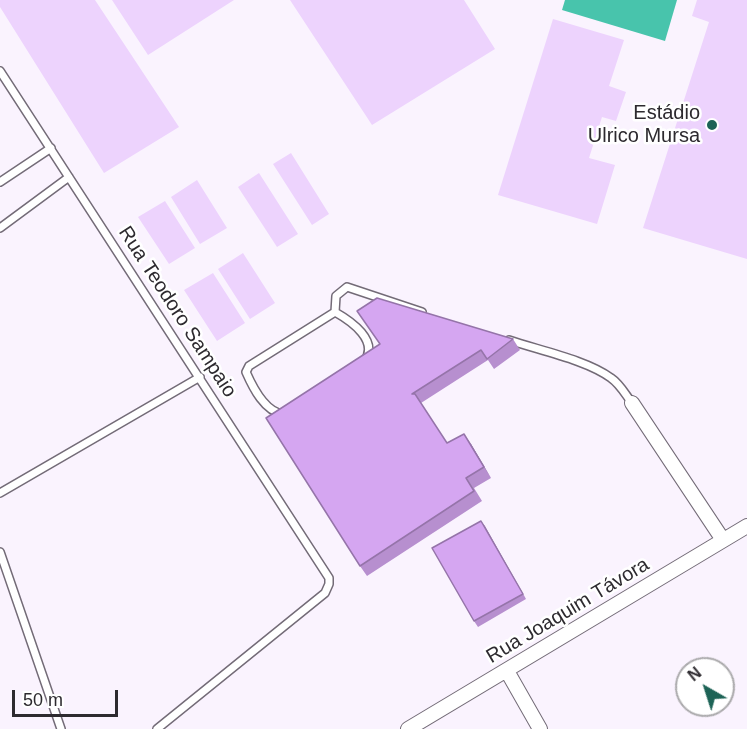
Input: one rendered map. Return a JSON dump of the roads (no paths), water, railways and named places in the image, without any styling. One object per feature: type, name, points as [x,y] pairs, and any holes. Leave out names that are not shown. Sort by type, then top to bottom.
[{"type":"street","points":[[632,403],[723,540]]},
{"type":"street","name":"Rua Joaquim Távora","points":[[408,729],[747,526]]},
{"type":"street","points":[[507,671],[540,729]]},
{"type":"lane","name":"Rua Teodoro Sampaio","points":[[0,71],[329,578],[325,593],[157,729]]},
{"type":"lane","points":[[0,182],[51,148]]},
{"type":"lane","points":[[0,228],[69,177]]},
{"type":"lane","points":[[334,312],[336,296],[347,287],[434,316]]},
{"type":"lane","points":[[334,312],[351,321],[360,330],[369,348],[369,355],[364,362],[284,414],[275,413],[249,380],[246,372],[249,366],[334,312]]},
{"type":"lane","points":[[504,339],[589,366],[609,376],[618,383],[632,403]]},
{"type":"lane","points":[[0,493],[200,377]]},
{"type":"lane","points":[[0,552],[61,729]]},
{"type":"place","name":"Estádio Ulrico Mursa","points":[[712,125]]}]
